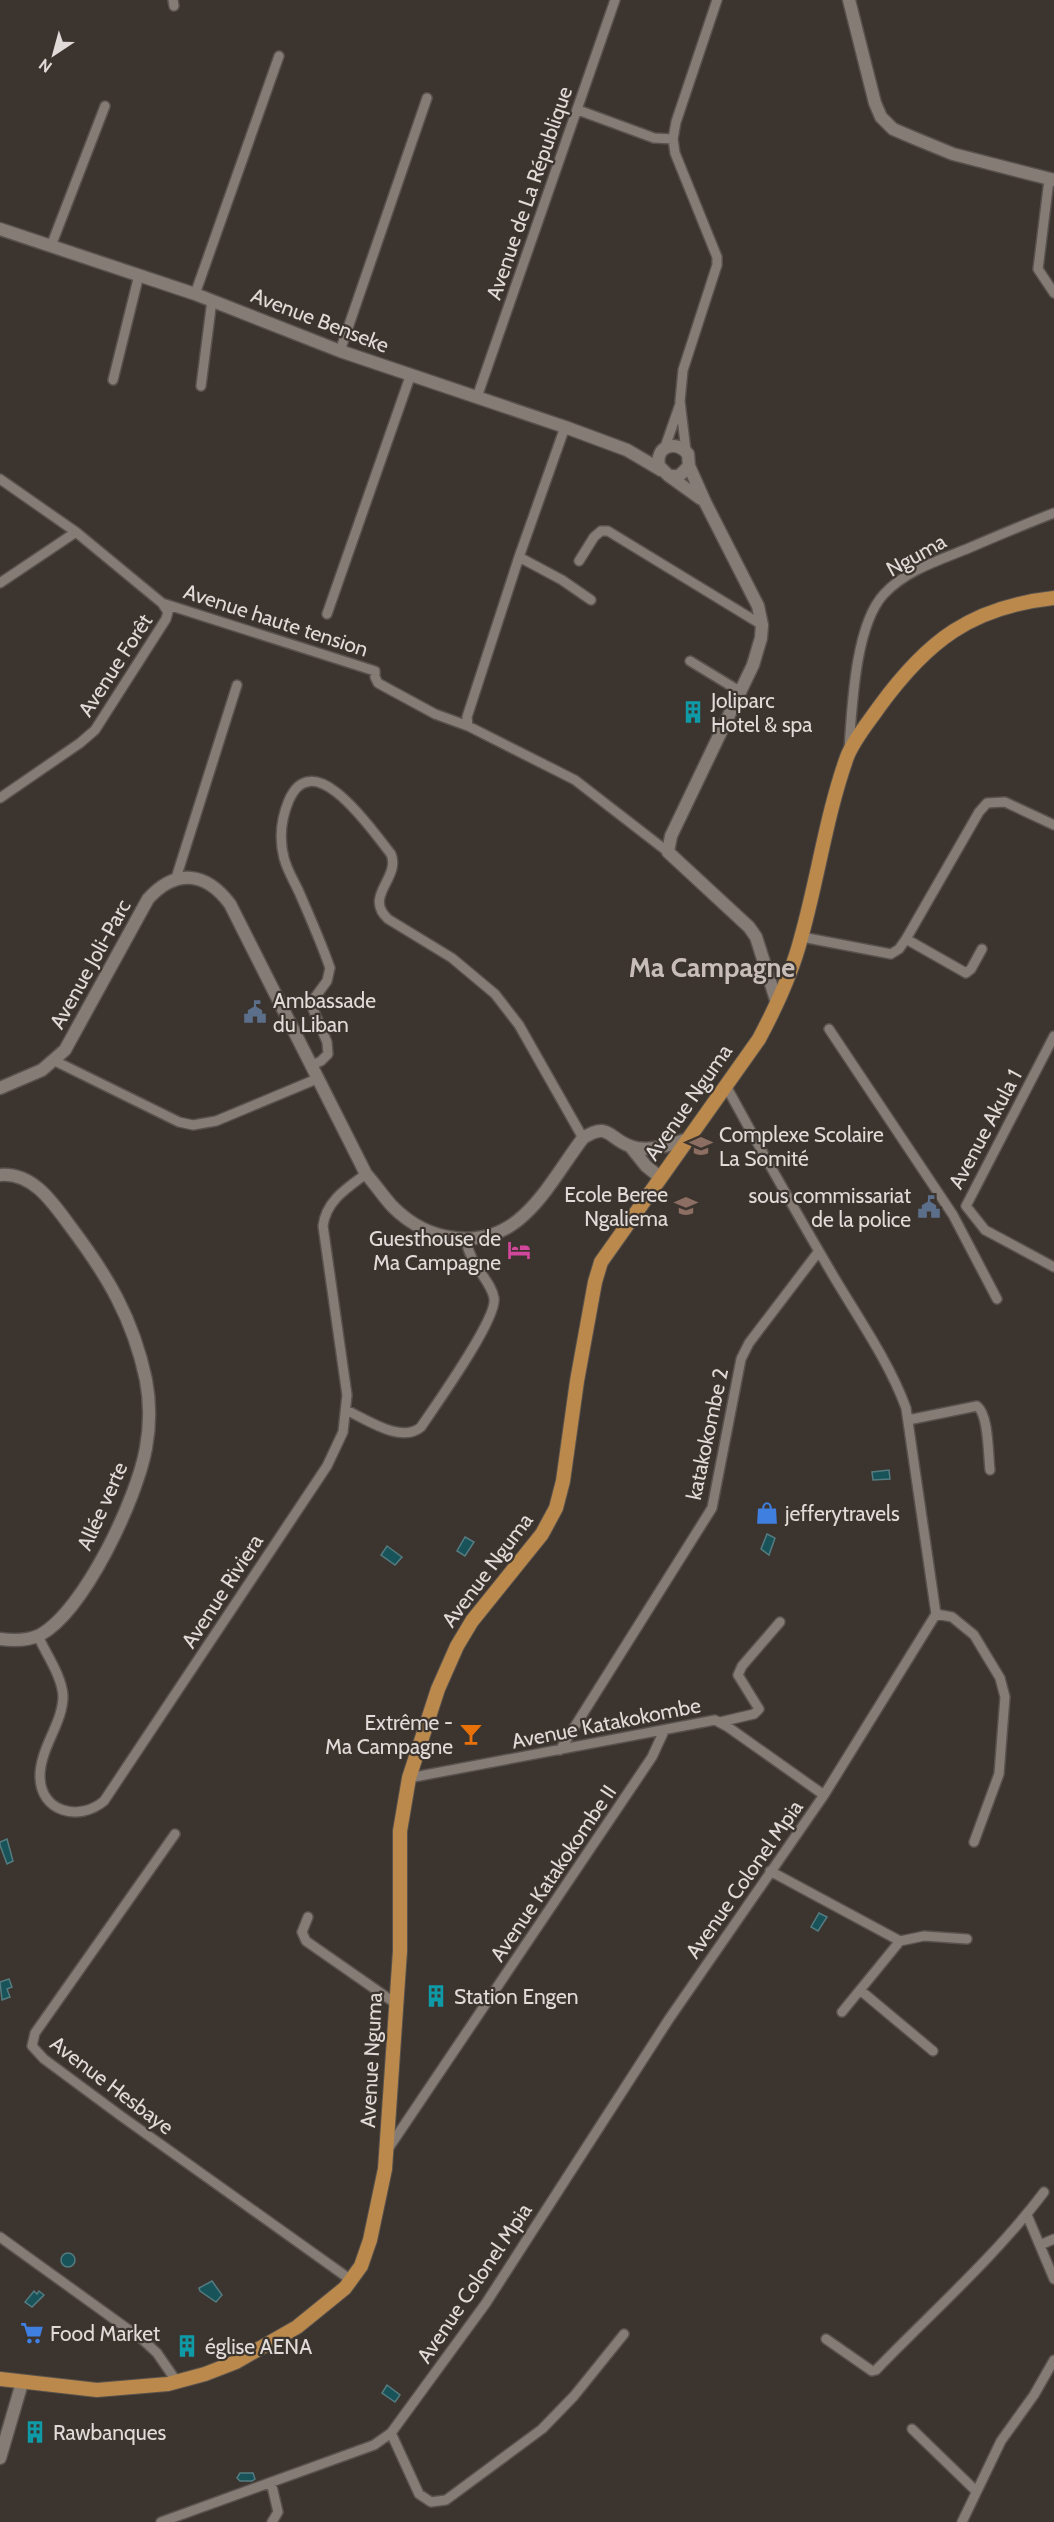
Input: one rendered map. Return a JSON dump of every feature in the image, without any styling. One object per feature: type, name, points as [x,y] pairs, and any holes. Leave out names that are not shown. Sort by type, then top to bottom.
[{"type":"main road","name":"Avenue Nguma","points":[[0,2379],[97,2390],[177,2382],[236,2362],[256,2352],[319,2311],[351,2280],[361,2266],[370,2240],[386,2152],[399,1951],[400,1831],[409,1778],[438,1689],[457,1646],[472,1621],[542,1534],[556,1508],[563,1481],[577,1381],[598,1271],[607,1254],[759,1039],[777,1003],[802,937],[832,807],[848,754],[863,729],[900,678],[936,644],[974,619],[994,610],[1028,601],[1054,598]]},
{"type":"street","name":"Avenue de La République","points":[[477,397],[615,0]]},
{"type":"street","points":[[689,466],[679,476],[665,473],[658,462],[680,401],[686,356],[717,265],[717,257],[675,153],[673,139],[676,122],[717,0]]},
{"type":"street","points":[[849,0],[874,103],[881,117],[893,129],[953,154],[1052,180],[1038,269],[1054,293]]},
{"type":"street","points":[[195,294],[279,56]]},
{"type":"street","points":[[340,351],[427,98]]},
{"type":"street","points":[[51,246],[105,106]]},
{"type":"street","points":[[578,110],[654,138],[673,139]]},
{"type":"street","name":"Avenue Benseke","points":[[0,229],[195,294],[340,351],[627,450]]},
{"type":"street","points":[[112,380],[139,275]]},
{"type":"street","points":[[201,386],[212,300]]},
{"type":"street","points":[[327,614],[411,374]]},
{"type":"street","points":[[680,401],[689,466],[754,597],[762,625],[757,652],[741,692],[671,836],[668,852],[749,927],[756,937],[777,1003]]},
{"type":"street","points":[[472,729],[467,717],[519,557],[565,427]]},
{"type":"street","points":[[627,450],[662,450],[672,445],[680,446],[686,451]]},
{"type":"street","points":[[627,450],[665,473],[705,502]]},
{"type":"street","points":[[0,479],[76,532],[162,603]]},
{"type":"street","name":"Nguma","points":[[848,754],[855,680],[873,613],[884,594],[906,576],[931,563],[1054,513]]},
{"type":"street","points":[[579,561],[594,537],[601,531],[608,531],[762,625]]},
{"type":"street","points":[[0,583],[76,532]]},
{"type":"street","points":[[519,557],[562,580],[591,600]]},
{"type":"street","name":"Avenue Forêt","points":[[0,798],[80,743],[95,730],[166,619],[168,612],[162,603]]},
{"type":"street","name":"Avenue haute tension","points":[[162,603],[375,670],[378,682],[387,688],[435,714],[472,729],[575,780],[668,852]]},
{"type":"street","points":[[690,661],[741,692]]},
{"type":"street","points":[[237,685],[176,879],[191,878],[207,883],[222,894],[230,904],[366,1174],[393,1206],[407,1218],[439,1235],[466,1240],[498,1232],[525,1215],[583,1138],[592,1132],[606,1131],[630,1146],[646,1166],[661,1178]]},
{"type":"street","points":[[312,1065],[321,1061],[328,1054],[327,1042],[313,1009],[313,1000],[327,981],[330,968],[284,859],[280,834],[289,799],[301,785],[308,782],[327,785],[349,802],[392,854],[393,867],[379,898],[381,911],[388,920],[453,958],[495,994],[519,1025],[583,1138]]},
{"type":"street","points":[[802,937],[891,954],[906,939],[978,812],[987,803],[1005,801],[1054,825]]},
{"type":"street","name":"Avenue Joli-Parc","points":[[0,1088],[42,1070],[55,1061],[72,1039],[141,910],[155,891],[176,879]]},
{"type":"street","points":[[906,939],[966,973],[982,950]]},
{"type":"street","points":[[829,1029],[953,1215],[997,1299]]},
{"type":"street","name":"Avenue Akula 1","points":[[1054,1036],[1051,1050],[966,1206],[985,1230],[1054,1267]]},
{"type":"street","points":[[55,1061],[179,1122],[193,1125],[216,1121],[318,1078]]},
{"type":"street","points":[[726,1086],[819,1251],[891,1372],[906,1408],[936,1614],[952,1617],[974,1635],[1000,1678],[1005,1697],[999,1774],[974,1842]]},
{"type":"street","points":[[630,1146],[661,1148],[687,1139]]},
{"type":"street","name":"Avenue Riviera","points":[[38,1636],[59,1680],[63,1699],[44,1753],[40,1776],[41,1785],[52,1804],[81,1814],[104,1801],[327,1466],[339,1444],[347,1395],[323,1226],[329,1206],[342,1192],[366,1174]]},
{"type":"street","name":"Allée verte","points":[[0,1175],[14,1175],[44,1193],[113,1287],[134,1336],[146,1380],[148,1402],[147,1447],[132,1498],[95,1569],[72,1606],[38,1636]]},
{"type":"street","points":[[953,1215],[966,1206]]},
{"type":"street","points":[[346,1410],[396,1432],[408,1433],[421,1427],[478,1338],[494,1308],[493,1294],[472,1261],[466,1240]]},
{"type":"street","name":"katakokombe 2","points":[[560,1750],[712,1508],[741,1359],[749,1343],[819,1251]]},
{"type":"street","points":[[908,1420],[977,1406],[981,1409],[985,1422],[990,1470]]},
{"type":"street","name":"Avenue Colonel Mpia","points":[[161,2522],[374,2445],[391,2433],[486,2303],[669,2019],[824,1795],[936,1614]]},
{"type":"street","points":[[720,1722],[754,1714],[759,1709],[738,1675],[742,1666],[780,1622]]},
{"type":"street","points":[[0,1639],[16,1641],[38,1636]]},
{"type":"street","name":"Avenue Katakokombe","points":[[409,1778],[664,1731],[709,1720],[720,1722],[824,1795]]},
{"type":"street","name":"Avenue Katakokombe II","points":[[386,2152],[652,1758],[664,1731]]},
{"type":"street","name":"Avenue Hesbaye","points":[[175,1834],[35,2033],[32,2046],[44,2059],[121,2116],[351,2280]]},
{"type":"street","points":[[770,1871],[900,1941]]},
{"type":"street","points":[[308,1917],[302,1932],[306,1941],[395,2003]]},
{"type":"street","points":[[842,2012],[900,1941],[924,1936],[967,1939]]},
{"type":"street","points":[[860,1990],[933,2051]]},
{"type":"street","points":[[826,2339],[872,2371],[876,2370],[1027,2215],[1044,2192]]},
{"type":"street","points":[[1027,2215],[1054,2278]]},
{"type":"street","points":[[0,2237],[143,2340],[157,2353],[177,2382]]},
{"type":"street","points":[[1040,2245],[1054,2239]]},
{"type":"street","points":[[391,2433],[419,2494],[431,2502],[446,2500],[542,2429],[574,2396],[624,2334]]},
{"type":"street","points":[[962,2522],[1001,2441],[1034,2395],[1054,2360]]},
{"type":"street","points":[[0,2458],[22,2383]]},
{"type":"street","points":[[912,2429],[976,2491]]},
{"type":"street","points":[[271,2482],[278,2512],[272,2522]]},
{"type":"water","points":[[889,1470],[890,1479],[873,1480],[872,1472]]},
{"type":"water","points":[[767,1534],[775,1538],[769,1555],[761,1549]]},
{"type":"water","points":[[465,1537],[474,1542],[465,1556],[457,1551]]},
{"type":"water","points":[[387,1546],[402,1557],[395,1565],[381,1555]]},
{"type":"water","points":[[7,1839],[13,1861],[7,1864],[0,1842]]},
{"type":"water","points":[[819,1913],[827,1917],[818,1931],[811,1927]]},
{"type":"water","points":[[9,1979],[12,1987],[7,1989],[10,1997],[2,2000],[0,1982]]},
{"type":"water","points":[[68,2253],[73,2255],[75,2260],[73,2265],[68,2267],[63,2265],[61,2260],[63,2255]]},
{"type":"water","points":[[212,2281],[222,2295],[216,2302],[199,2288]]},
{"type":"water","points":[[34,2291],[37,2294],[39,2291],[44,2295],[32,2307],[25,2302]]},
{"type":"water","points":[[387,2385],[400,2395],[395,2402],[382,2393]]},
{"type":"water","points":[[240,2473],[253,2473],[255,2479],[240,2481],[237,2478]]},
{"type":"place","name":"Joliparc Hotel & spa","points":[[693,712]]},
{"type":"place","name":"Ambassade du Liban","points":[[255,1012]]},
{"type":"place","name":"Complexe Scolaire La Somité","points":[[701,1146]]},
{"type":"place","name":"Ecole Beree Ngaliema","points":[[686,1206]]},
{"type":"place","name":"sous commissariat de la police","points":[[929,1207]]},
{"type":"place","name":"Guesthouse de Ma Campagne","points":[[519,1250]]},
{"type":"place","name":"jefferytravels","points":[[767,1513]]},
{"type":"place","name":"Extrême - Ma Campagne","points":[[471,1734]]},
{"type":"place","name":"Station Engen","points":[[436,1996]]},
{"type":"place","name":"Food Market","points":[[32,2333]]},
{"type":"place","name":"église AENA","points":[[187,2346]]},
{"type":"place","name":"Rawbanques","points":[[35,2432]]},
{"type":"district","name":"Ma Campagne","points":[[712,967]]}]
